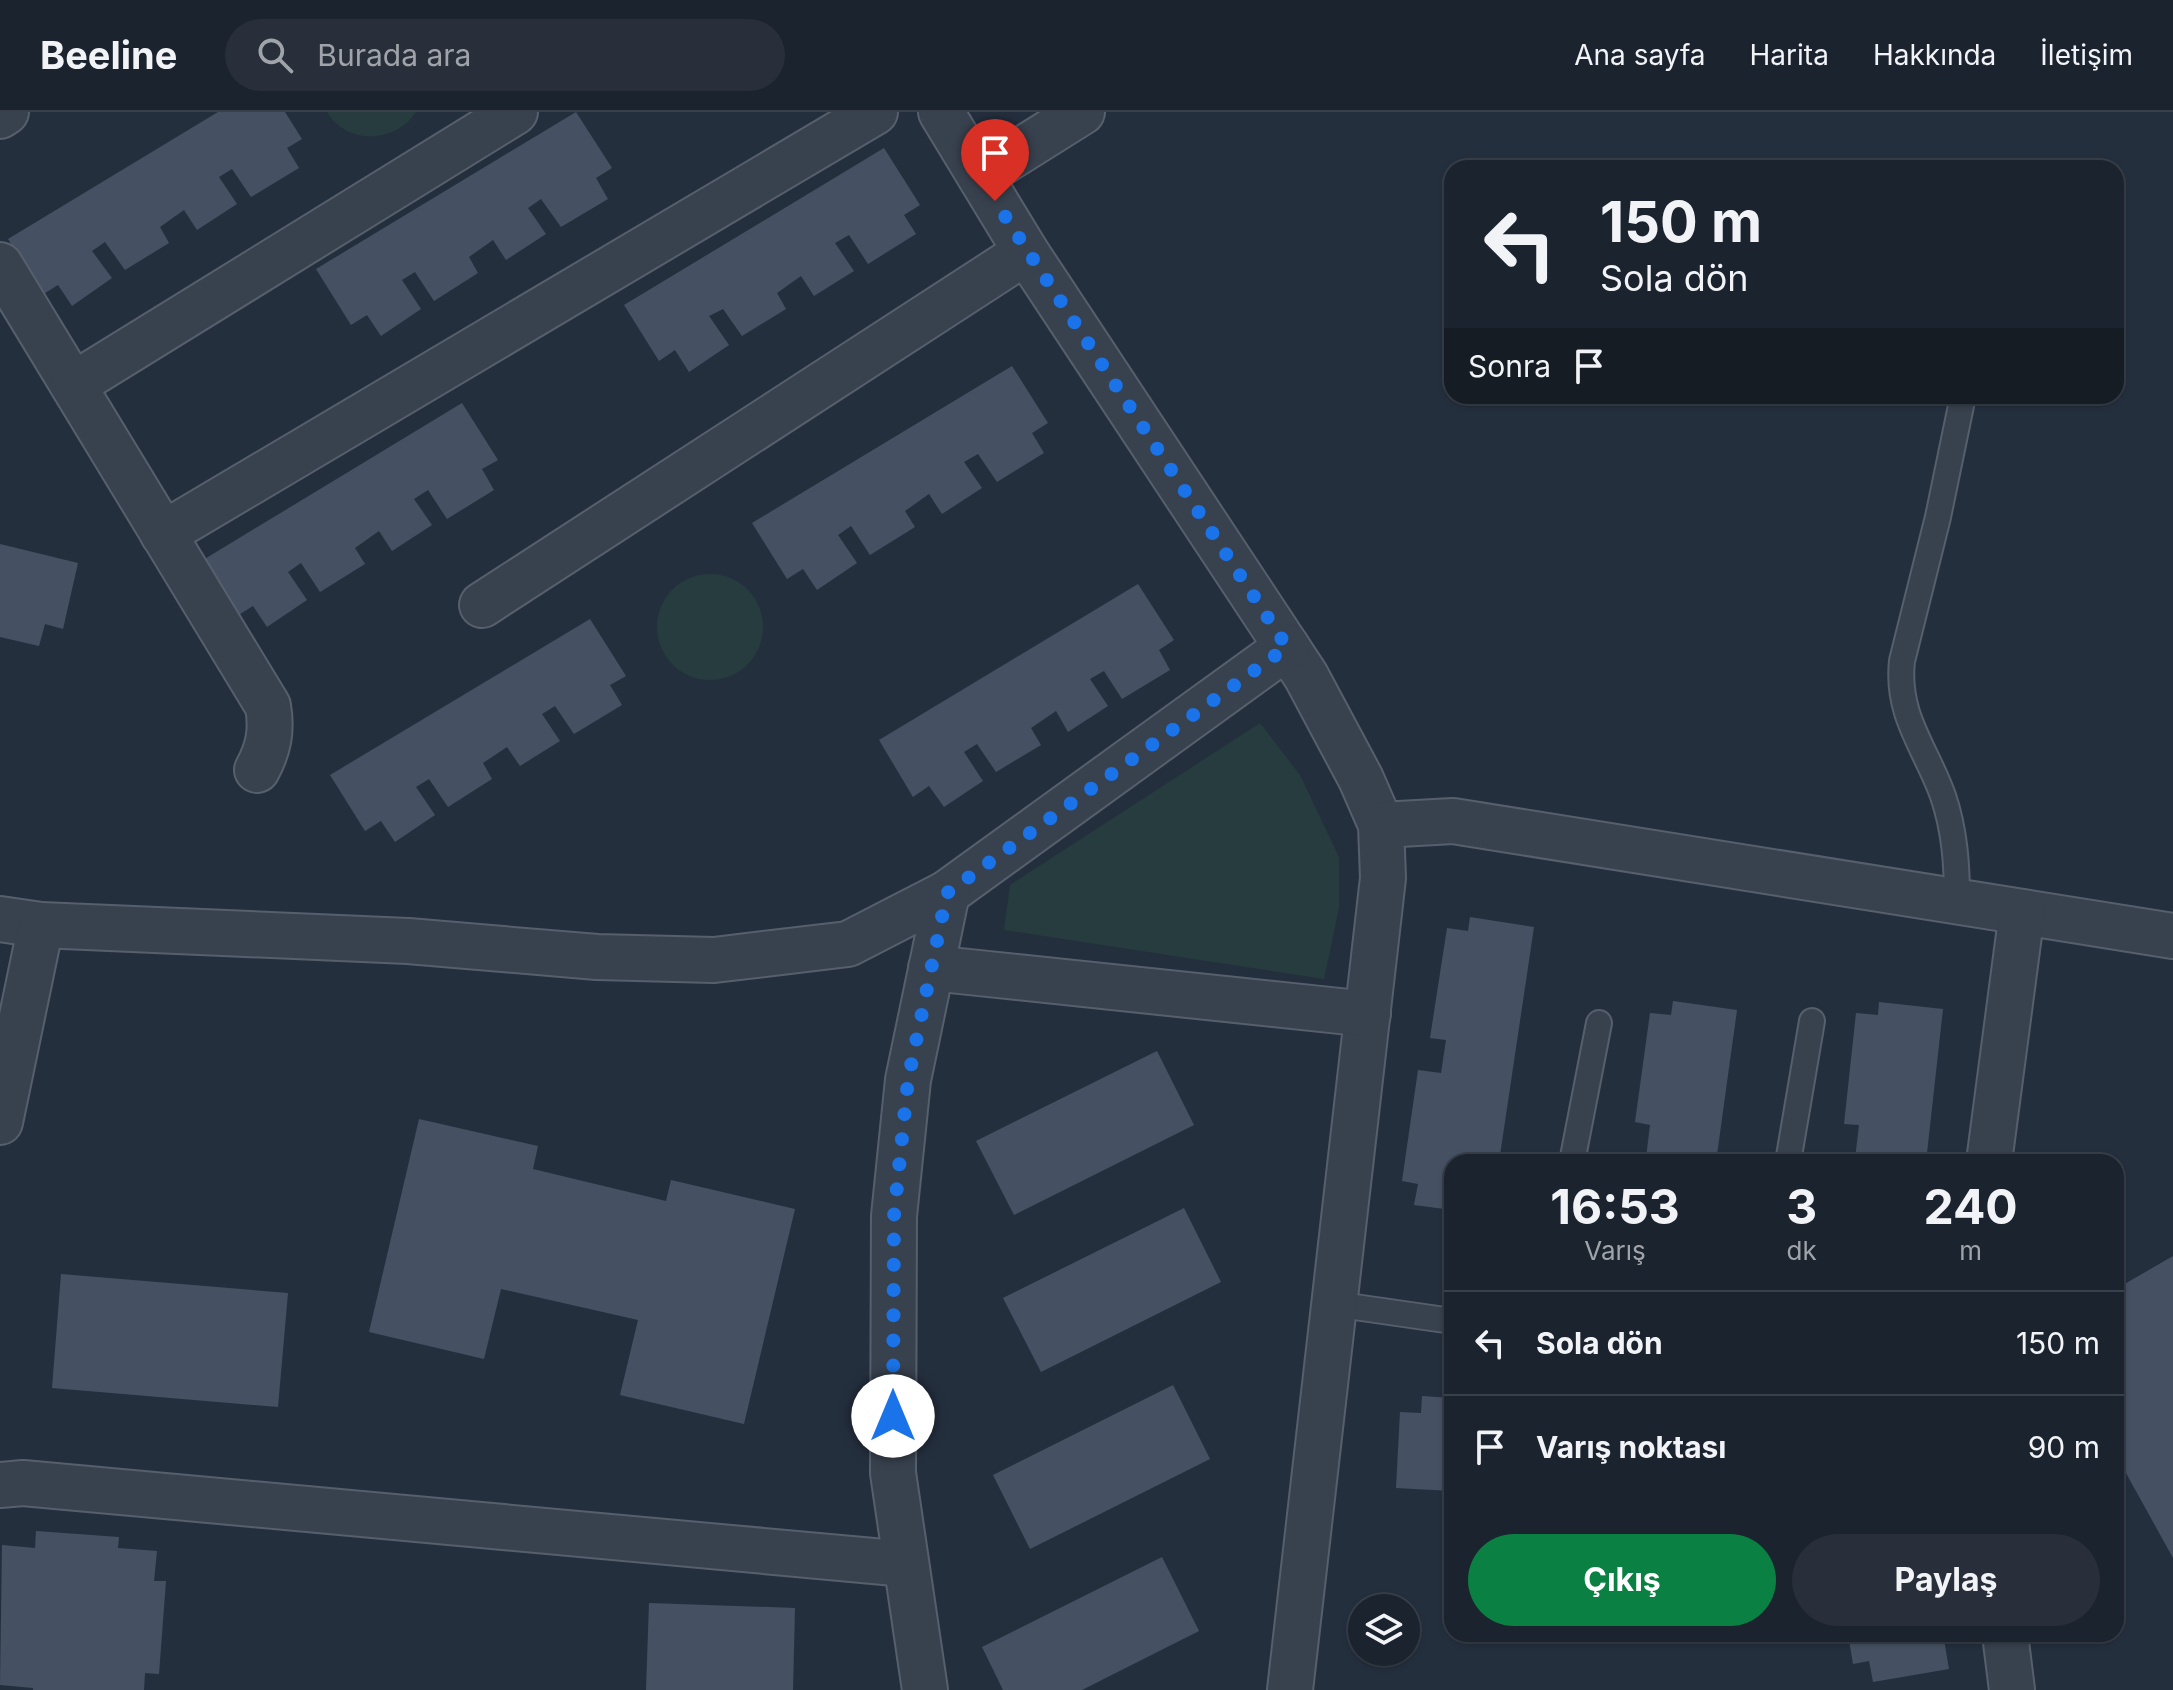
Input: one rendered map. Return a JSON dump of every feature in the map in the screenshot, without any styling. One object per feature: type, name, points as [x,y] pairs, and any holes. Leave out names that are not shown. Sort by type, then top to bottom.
[{"type":"street","points":[[0,116],[6,112]]},
{"type":"street","points":[[73,385],[515,112]]},
{"type":"street","points":[[163,534],[875,112]]},
{"type":"street","points":[[941,112],[1026,252],[1306,676],[1354,766],[1381,825],[1383,878],[1290,1690]]},
{"type":"street","points":[[980,176],[1082,112]]},
{"type":"street","points":[[482,605],[1026,252]]},
{"type":"street","points":[[0,265],[268,706],[270,737],[266,754],[257,770]]},
{"type":"street","points":[[0,1122],[20,922],[408,941],[597,957],[714,960],[848,944],[947,893],[1287,647]]},
{"type":"street","points":[[1381,825],[1453,821],[2173,936]]},
{"type":"street","points":[[925,1690],[893,1473],[894,1216],[908,1080],[947,893]]},
{"type":"street","points":[[1990,1154],[2022,912]]},
{"type":"street","points":[[931,968],[1368,1014]]},
{"type":"street","points":[[0,1485],[23,1483],[906,1564]]},
{"type":"street","points":[[2006,1642],[2012,1690]]},
{"type":"lane","points":[[1957,901],[1957,866],[1952,831],[1943,797],[1906,716],[1900,680],[1961,404]]},
{"type":"lane","points":[[1789,1154],[1812,1021]]},
{"type":"lane","points":[[1574,1154],[1599,1023]]},
{"type":"lane","points":[[1334,1304],[1444,1320]]},
{"type":"green space","points":[[327,112],[416,112],[396,130],[372,136],[347,131]]},
{"type":"green space","points":[[710,574],[730,578],[748,589],[759,607],[763,627],[759,647],[748,665],[730,676],[710,680],[690,676],[672,665],[661,647],[657,627],[661,607],[672,589],[690,578]]},
{"type":"green space","points":[[1260,723],[1300,775],[1339,857],[1339,908],[1324,979],[1004,930],[1010,885]]},
{"type":"building","points":[[218,112],[285,112],[302,139],[287,148],[299,168],[251,197],[232,169],[219,177],[237,204],[197,230],[184,210],[160,227],[169,243],[125,270],[105,242],[92,251],[112,278],[72,306],[58,285],[42,295],[8,239]]},
{"type":"building","points":[[576,112],[612,168],[596,178],[608,199],[561,227],[541,199],[528,208],[546,234],[506,260],[493,240],[469,257],[478,273],[434,301],[415,272],[402,280],[421,309],[381,336],[367,315],[351,325],[316,269]]},
{"type":"building","points":[[884,148],[920,205],[904,215],[916,234],[868,264],[849,235],[835,243],[854,271],[814,296],[801,276],[777,293],[786,309],[742,336],[723,309],[709,316],[729,345],[689,372],[675,350],[659,361],[624,305]]},
{"type":"building","points":[[1012,366],[1048,423],[1032,433],[1044,453],[997,482],[978,454],[964,462],[982,488],[942,514],[929,494],[905,511],[915,527],[870,555],[851,526],[838,535],[857,563],[817,590],[803,569],[787,579],[752,523]]},
{"type":"building","points":[[462,403],[498,460],[482,469],[494,490],[447,519],[428,490],[414,499],[432,525],[392,551],[379,531],[355,548],[365,564],[320,592],[301,563],[288,572],[307,600],[267,627],[253,606],[237,616],[203,560]]},
{"type":"building","points":[[0,544],[78,563],[63,629],[45,624],[39,646],[0,637]]},
{"type":"building","points":[[1138,584],[1174,640],[1159,650],[1170,670],[1122,699],[1104,671],[1090,679],[1108,706],[1068,732],[1056,711],[1031,728],[1041,745],[996,772],[977,744],[964,752],[983,781],[944,807],[929,786],[913,797],[879,740]]},
{"type":"building","points":[[590,619],[626,676],[610,685],[622,705],[574,734],[555,706],[542,714],[560,741],[520,766],[507,747],[483,763],[492,779],[448,807],[429,779],[416,787],[435,815],[395,842],[381,821],[365,831],[330,775]]},
{"type":"building","points":[[1470,917],[1534,927],[1500,1154],[1444,1154],[1444,1209],[1414,1205],[1418,1184],[1402,1181],[1418,1070],[1441,1073],[1446,1040],[1430,1038],[1447,928],[1468,931]]},
{"type":"building","points":[[1673,1001],[1737,1010],[1717,1154],[1646,1154],[1650,1125],[1635,1122],[1650,1013],[1671,1015]]},
{"type":"building","points":[[1879,1002],[1943,1009],[1927,1154],[1856,1154],[1859,1125],[1844,1124],[1856,1013],[1878,1015]]},
{"type":"building","points":[[1157,1051],[1194,1125],[1014,1215],[976,1141]]},
{"type":"building","points":[[419,1119],[538,1146],[533,1169],[666,1201],[671,1180],[795,1209],[744,1424],[620,1395],[638,1320],[501,1289],[484,1359],[369,1332]]},
{"type":"building","points":[[1184,1208],[1221,1282],[1041,1372],[1003,1298]]},
{"type":"building","points":[[2173,1256],[2173,1558],[2124,1469],[2124,1284]]},
{"type":"building","points":[[61,1274],[288,1293],[278,1407],[52,1388]]},
{"type":"building","points":[[1173,1385],[1210,1459],[1030,1549],[993,1475]]},
{"type":"building","points":[[1422,1396],[1444,1397],[1444,1491],[1396,1488],[1400,1412],[1421,1413]]},
{"type":"building","points":[[36,1531],[119,1537],[118,1548],[157,1551],[154,1581],[166,1581],[159,1674],[145,1673],[144,1690],[33,1690],[0,1685],[2,1545],[35,1548]]},
{"type":"building","points":[[1162,1557],[1199,1631],[1082,1690],[1003,1690],[982,1647]]},
{"type":"building","points":[[649,1603],[795,1608],[793,1690],[646,1690]]},
{"type":"building","points":[[1849,1642],[1944,1642],[1949,1669],[1873,1682],[1869,1661],[1853,1664]]},
{"type":"route","points":[[893,1416],[894,1216],[908,1080],[947,893],[1287,647],[995,201]]}]
